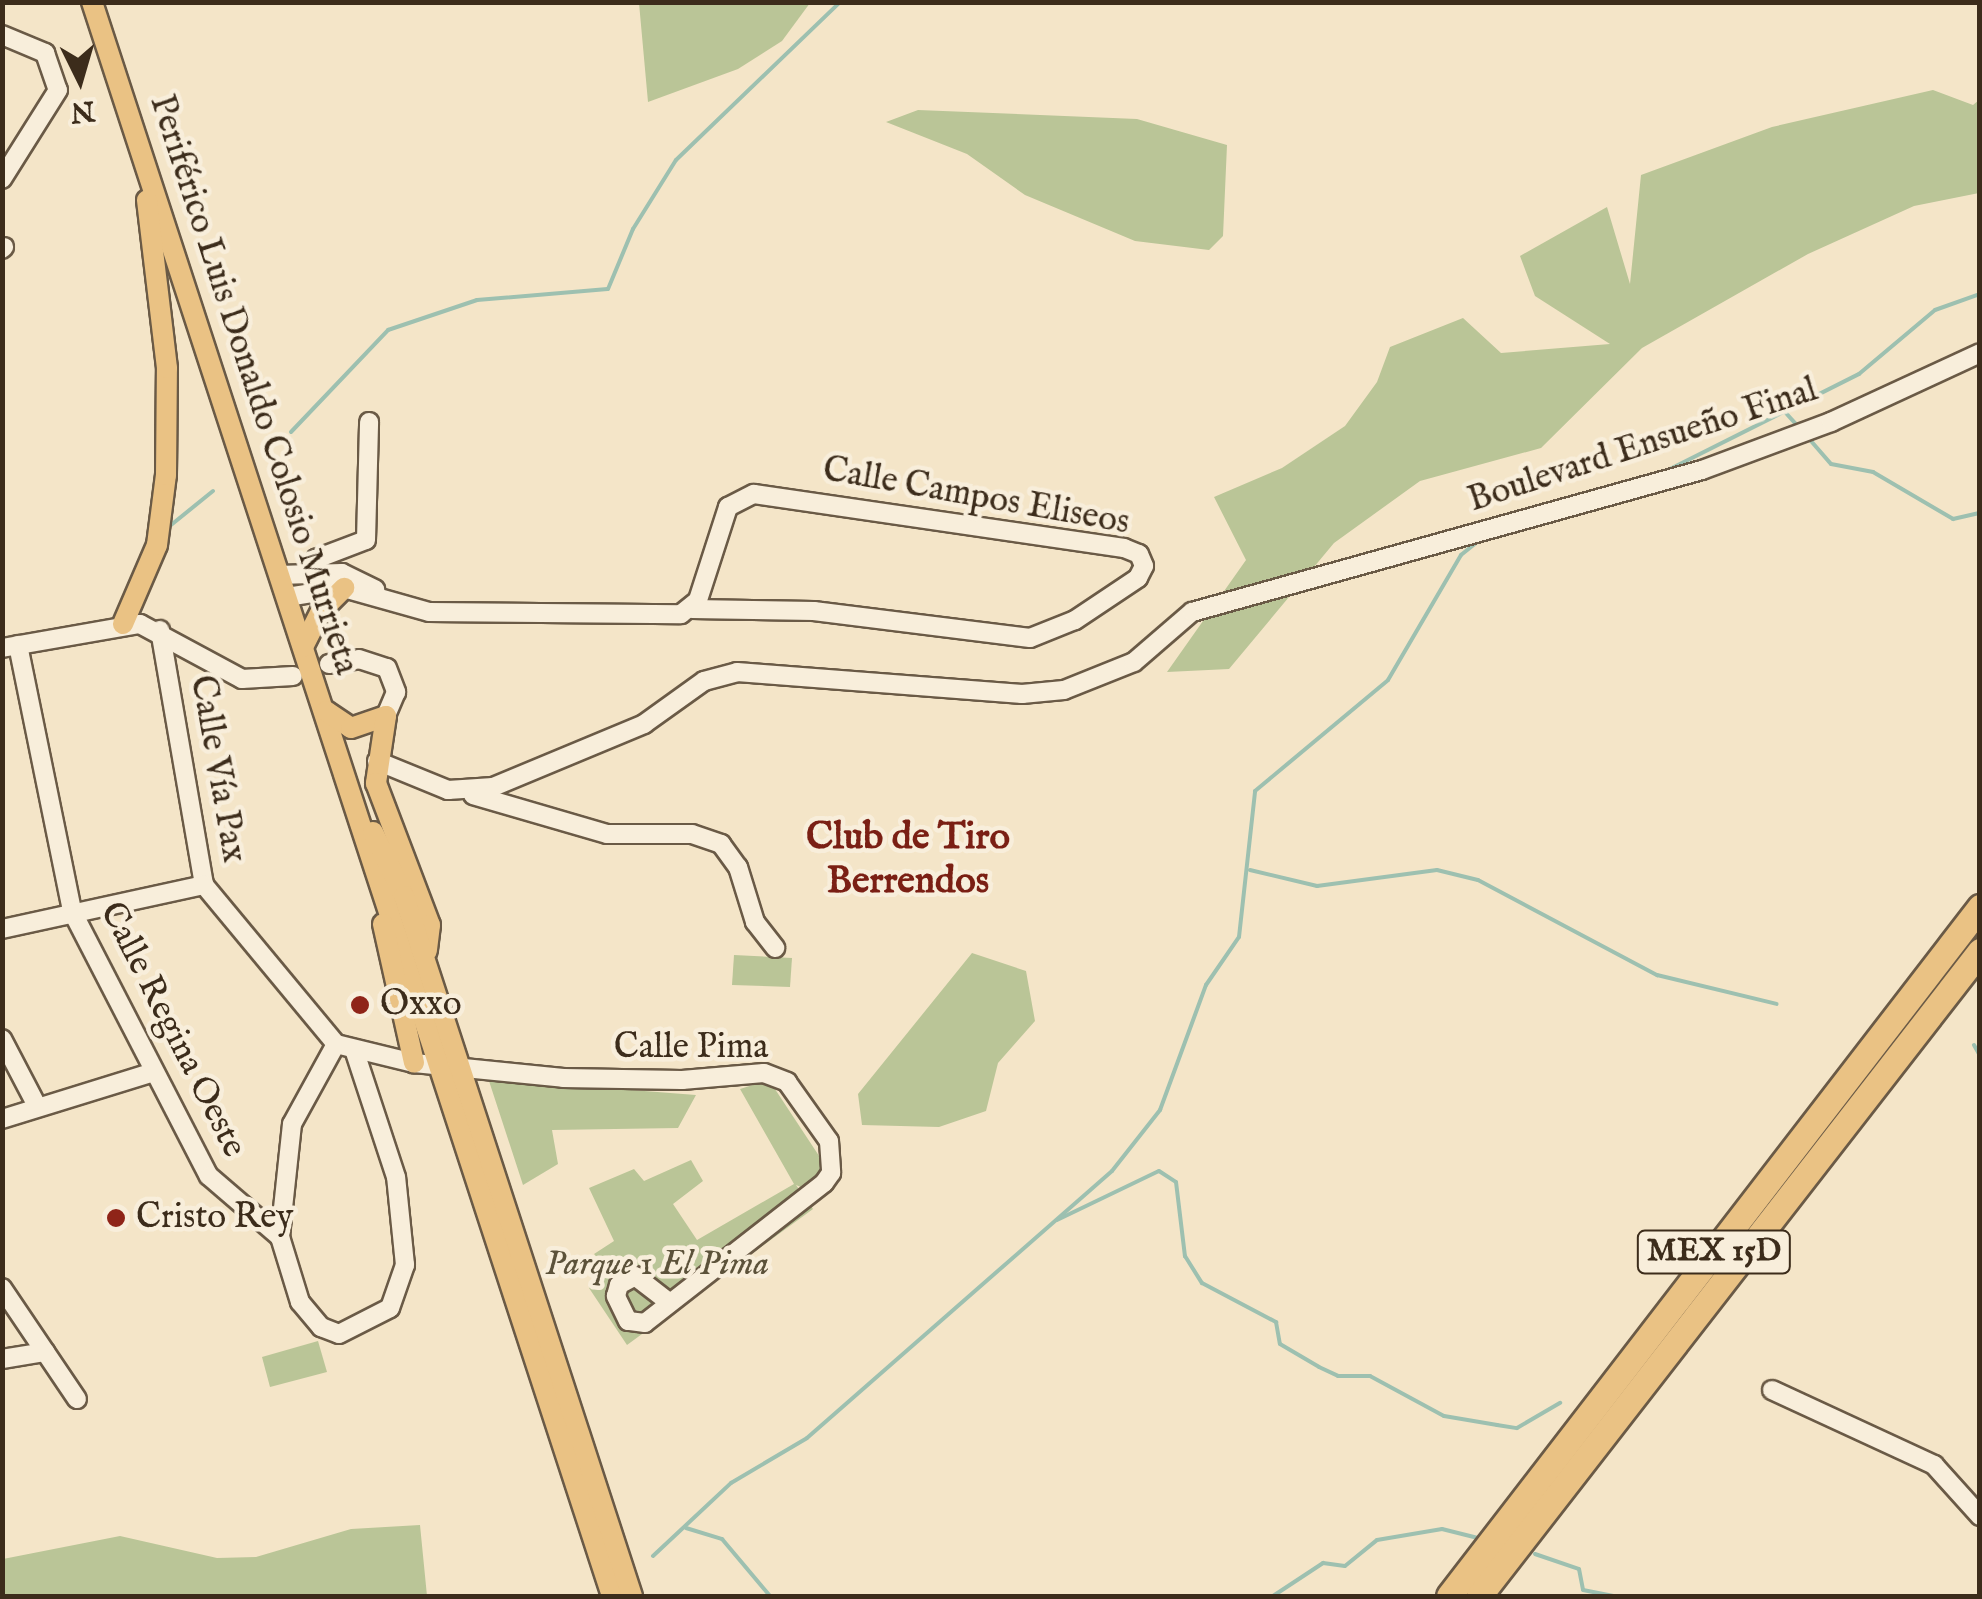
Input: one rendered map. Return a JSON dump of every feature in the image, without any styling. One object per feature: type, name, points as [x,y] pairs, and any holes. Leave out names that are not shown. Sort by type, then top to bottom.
[{"type":"highway","name":"MEX 15D","points":[[1449,1596],[1980,906]]},
{"type":"highway","name":"MEX 15D","points":[[1461,1596],[1980,924]]},
{"type":"highway","name":"MEX 15D","points":[[1480,1596],[1980,951]]},
{"type":"highway","name":"MEX 15D","points":[[1500,1596],[1980,972]]},
{"type":"main road","name":"Periférico Luis Donaldo Colosio Murrieta","points":[[92,2],[351,788],[383,903],[451,1068],[632,1596]]},
{"type":"main road","points":[[123,624],[157,546],[169,424],[140,144]]},
{"type":"main road","points":[[303,647],[321,611],[356,587]]},
{"type":"main road","points":[[325,710],[351,728],[386,716]]},
{"type":"main road","points":[[386,716],[377,760],[378,794],[430,924],[425,958]]},
{"type":"main road","name":"Periférico Luis Donaldo Colosio Murrieta","points":[[351,788],[404,896],[425,958],[451,1068],[612,1596]]},
{"type":"main road","points":[[404,896],[383,903],[386,957],[414,1064]]},
{"type":"street","points":[[2,35],[45,53],[56,77],[54,104],[2,179]]},
{"type":"street","name":"Boulevard Ensueño Final","points":[[464,792],[493,788],[644,724],[720,675],[1022,694],[1064,690],[1134,662],[1192,612],[1702,470],[1861,409],[1980,353]]},
{"type":"street","points":[[309,574],[316,559],[366,540],[369,422]]},
{"type":"street","name":"Calle Campos Eliseos","points":[[356,587],[390,603],[428,612],[668,616],[692,608],[814,611],[1030,638],[1075,620],[1138,578],[1144,566],[1138,554],[1124,548],[754,494],[728,507],[692,608]]},
{"type":"street","points":[[280,575],[342,573],[356,587]]},
{"type":"street","points":[[286,597],[356,587]]},
{"type":"street","points":[[10,647],[123,624],[160,630],[242,679],[293,676]]},
{"type":"street","name":"Calle Vía Pax","points":[[160,630],[204,884],[336,1044],[355,1052],[451,1068]]},
{"type":"street","name":"Calle Regina Oeste","points":[[10,647],[72,912],[152,1073],[216,1186],[280,1238]]},
{"type":"street","points":[[329,664],[358,660],[387,668],[396,692],[386,716]]},
{"type":"street","points":[[377,760],[464,792],[607,834],[692,834],[722,844],[738,867],[755,922],[775,948]]},
{"type":"street","points":[[2,928],[204,884]]},
{"type":"street","points":[[2,1039],[36,1106]]},
{"type":"street","points":[[336,1044],[292,1124],[280,1238],[300,1302],[328,1332],[368,1323],[390,1308],[405,1265],[403,1210],[355,1052]]},
{"type":"street","name":"Calle Pima","points":[[451,1068],[624,1082],[764,1073],[787,1082],[828,1141],[831,1173],[670,1303]]},
{"type":"street","points":[[2,1118],[152,1073]]},
{"type":"street","points":[[2,1288],[77,1399]]},
{"type":"street","points":[[2,1359],[45,1352]]},
{"type":"street","points":[[1772,1390],[1934,1466],[1980,1516]]},
{"type":"green space","points":[[639,2],[810,3],[782,41],[738,69],[648,102]]},
{"type":"green space","points":[[1933,90],[1973,105],[1979,100],[1979,193],[1914,206],[1808,254],[1642,348],[1541,448],[1420,481],[1334,543],[1229,669],[1167,672],[1246,560],[1214,497],[1282,468],[1345,426],[1377,382],[1390,347],[1463,318],[1501,353],[1610,344],[1535,296],[1520,256],[1607,207],[1630,284],[1641,175],[1772,127]]},
{"type":"green space","points":[[918,110],[1137,119],[1227,145],[1223,236],[1209,250],[1135,241],[1025,195],[967,154],[886,122]]},
{"type":"green space","points":[[972,953],[1026,971],[1035,1021],[998,1063],[986,1111],[939,1127],[862,1125],[858,1094]]},
{"type":"green space","points":[[734,955],[792,958],[790,987],[732,985]]},
{"type":"green space","name":"Parque 1 El Pima","points":[[769,1080],[829,1171],[803,1188],[796,1185],[813,1209],[627,1345],[589,1288],[610,1272],[594,1254],[614,1241],[589,1188],[634,1169],[644,1181],[691,1160],[703,1181],[673,1204],[697,1240],[794,1184],[740,1089]]},
{"type":"green space","points":[[489,1081],[696,1095],[678,1128],[552,1130],[558,1164],[523,1185]]},
{"type":"green space","points":[[318,1341],[327,1372],[270,1387],[262,1357]]},
{"type":"green space","points":[[420,1525],[427,1596],[3,1596],[3,1559],[120,1536],[217,1558],[256,1557],[351,1529]]},
{"type":"waterway","points":[[291,432],[388,330],[477,300],[608,289],[633,229],[676,160],[840,2]]},
{"type":"waterway","points":[[1668,470],[1859,374],[1935,310],[1980,294]]},
{"type":"waterway","points":[[1785,412],[1795,423]]},
{"type":"waterway","points":[[1811,441],[1831,464],[1873,472],[1953,519],[1980,513]]},
{"type":"waterway","points":[[171,525],[213,491]]},
{"type":"waterway","points":[[653,1556],[731,1483],[807,1438],[1112,1171],[1160,1110],[1206,985],[1239,937],[1255,791],[1388,680],[1461,555],[1478,541]]},
{"type":"waterway","points":[[1250,870],[1317,886],[1437,870],[1478,880],[1657,975],[1777,1004]]},
{"type":"waterway","points":[[1974,1045],[1980,1056]]},
{"type":"waterway","points":[[1057,1220],[1159,1171],[1176,1182],[1185,1256],[1202,1283],[1276,1322],[1280,1344],[1319,1367],[1338,1376],[1370,1376],[1444,1416],[1517,1428],[1560,1403]]},
{"type":"waterway","points":[[686,1528],[722,1539],[770,1596]]},
{"type":"waterway","points":[[1273,1596],[1323,1563],[1345,1566],[1377,1540],[1442,1529],[1477,1538]]},
{"type":"waterway","points":[[1535,1554],[1579,1569],[1583,1590],[1613,1596]]},
{"type":"place","name":"Oxxo","points":[[360,1005]]},
{"type":"place","name":"Cristo Rey","points":[[116,1218]]},
{"type":"district","name":"Club de Tiro Berrendos","points":[[908,861]]}]
